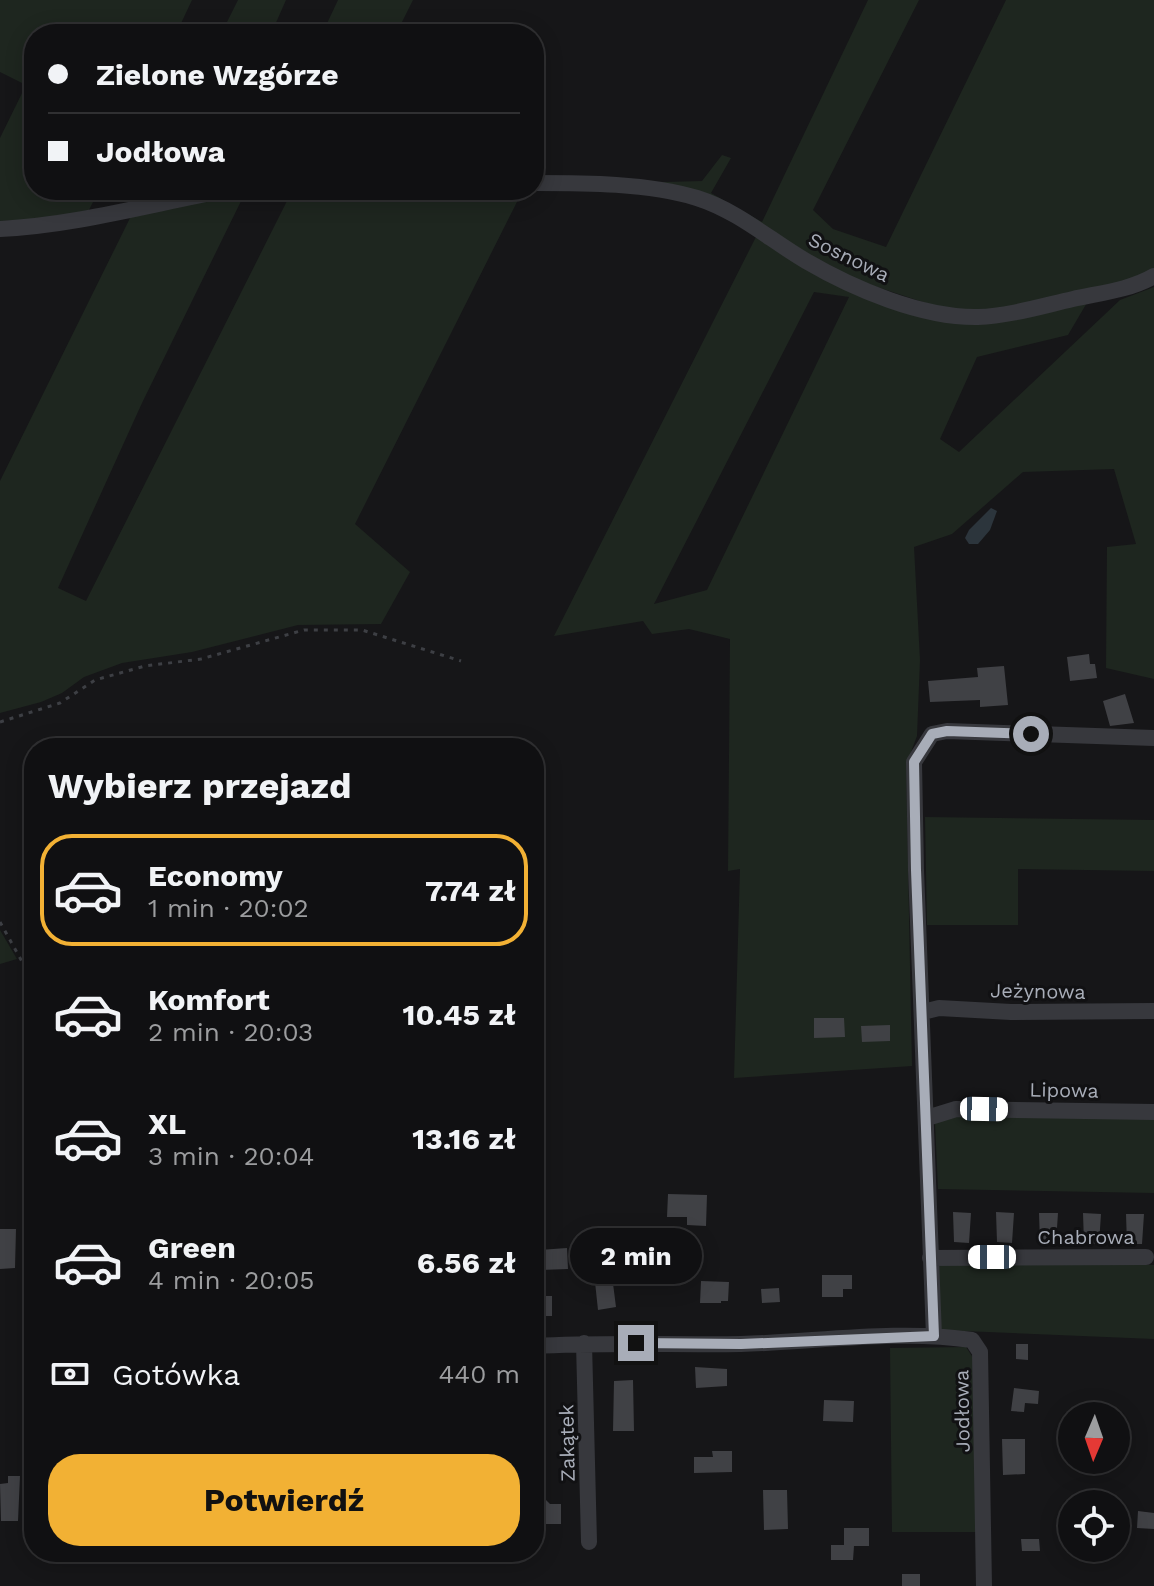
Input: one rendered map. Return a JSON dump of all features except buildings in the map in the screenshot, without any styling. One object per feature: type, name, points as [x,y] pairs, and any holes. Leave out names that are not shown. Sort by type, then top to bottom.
[{"type":"street","name":"Sosnowa","points":[[544,184],[655,190],[697,198],[758,227],[820,268],[862,289],[920,310],[977,317],[1141,284],[1154,276]]},
{"type":"street","points":[[0,229],[82,221],[172,200]]},
{"type":"street","points":[[934,1336],[914,762],[932,734],[947,731],[1154,738]]},
{"type":"street","name":"Jeżynowa","points":[[923,1012],[939,1008],[1011,1012],[1154,1011]]},
{"type":"street","name":"Lipowa","points":[[927,1118],[956,1109],[1154,1112]]},
{"type":"street","name":"Chabrowa","points":[[930,1258],[1146,1257]]},
{"type":"street","name":"Jodłowa","points":[[544,1345],[741,1344],[934,1336],[972,1340],[980,1352],[984,1586]]},
{"type":"street","name":"Zakątek","points":[[584,1343],[589,1542]]},
{"type":"path","points":[[0,722],[60,703],[95,680],[145,666],[201,659],[304,630],[362,630],[461,661]]},
{"type":"path","points":[[0,922],[24,965]]},
{"type":"shaded area","points":[[0,0],[192,0],[181,24],[24,24],[24,84],[0,72]]},
{"type":"shaded area","points":[[238,0],[286,0],[275,24],[226,24]]},
{"type":"shaded area","points":[[338,0],[413,0],[401,24],[327,24]]},
{"type":"shaded area","points":[[868,0],[919,0],[813,210],[833,229],[886,247],[1006,0],[1154,0],[1154,268],[1137,279],[981,313],[944,309],[868,284],[814,261],[760,225],[647,186],[664,182],[702,181],[722,155],[731,158],[711,193],[762,222]]},
{"type":"shaded area","points":[[24,89],[24,200],[94,200],[89,210],[56,219],[0,221],[0,138]]},
{"type":"shaded area","points":[[215,200],[242,200],[142,403],[58,588],[86,601],[287,200],[518,200],[355,524],[410,572],[381,624],[298,625],[192,652],[122,663],[84,677],[62,693],[41,702],[0,713],[0,481],[132,214]]},
{"type":"shaded area","points":[[758,233],[930,316],[1088,301],[1068,335],[977,357],[940,439],[959,452],[1120,300],[1154,287],[1154,679],[1106,668],[1107,547],[1136,544],[1114,469],[1023,472],[952,534],[914,547],[920,660],[917,736],[906,765],[912,1066],[734,1078],[740,869],[728,871],[730,639],[689,629],[652,634],[643,621],[554,636]],"holes":[[[814,292],[849,297],[707,590],[654,604]]]},
{"type":"shaded area","points":[[991,508],[997,511],[990,530],[978,544],[969,544],[965,538],[969,530]]},
{"type":"shaded area","points":[[925,817],[1154,820],[1154,871],[1018,869],[1018,925],[927,925]]},
{"type":"shaded area","points":[[0,930],[17,959],[0,964]]},
{"type":"shaded area","points":[[957,1114],[1154,1117],[1154,1193],[938,1189],[935,1123]]},
{"type":"shaded area","points":[[951,1260],[1154,1265],[1154,1339],[939,1330],[939,1266]]},
{"type":"shaded area","points":[[966,1347],[977,1364],[980,1532],[892,1532],[890,1348]]},
{"type":"route","points":[[636,1343],[741,1344],[934,1336],[914,762],[932,734],[947,731],[1031,734]]}]
